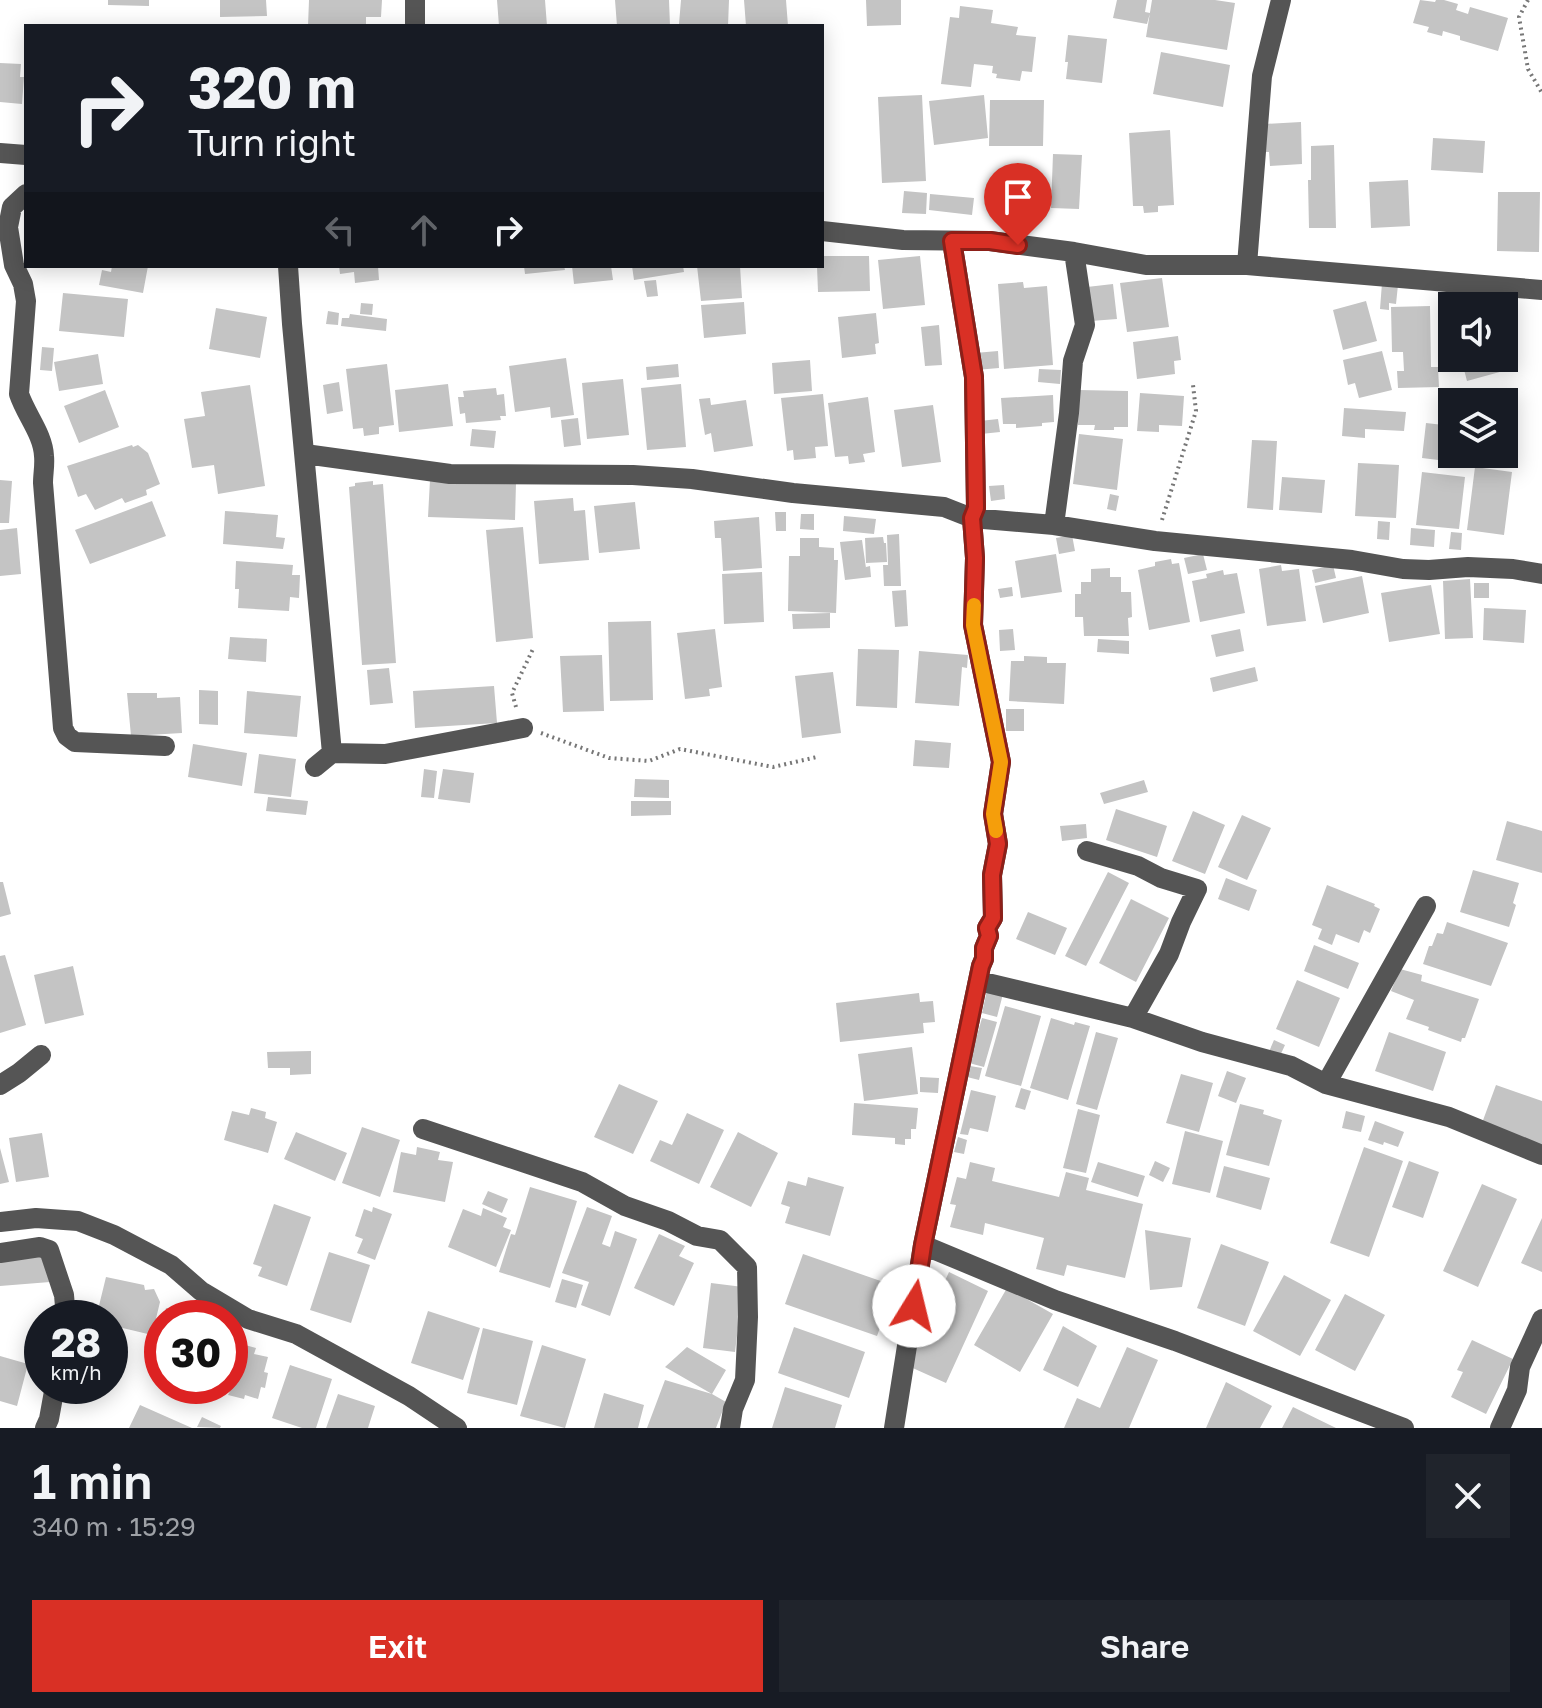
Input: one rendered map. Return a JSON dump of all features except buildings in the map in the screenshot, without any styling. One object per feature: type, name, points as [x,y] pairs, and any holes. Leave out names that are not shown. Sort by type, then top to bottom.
[{"type":"street","points":[[415,0],[415,24]]},
{"type":"street","points":[[1247,265],[1262,76],[1281,0]]},
{"type":"street","points":[[0,153],[24,155]]},
{"type":"street","points":[[24,196],[12,207],[8,227],[14,265],[23,284],[26,301],[19,394],[42,444],[44,456],[43,483],[63,728],[75,742],[165,746]]},
{"type":"street","points":[[824,231],[903,240],[990,241],[1146,265],[1247,265],[1542,290]]},
{"type":"street","points":[[894,1428],[923,1245],[989,936],[987,928],[993,918],[992,875],[998,844],[993,814],[1001,762],[973,625],[975,558],[972,518],[976,508],[974,377],[952,241]]},
{"type":"street","points":[[1054,525],[1073,361],[1085,325],[1074,252]]},
{"type":"street","points":[[288,268],[332,753]]},
{"type":"street","points":[[305,454],[450,474],[633,475],[692,479],[793,493],[944,507],[972,518],[1054,525],[1155,541],[1352,560],[1403,569],[1498,568],[1542,574]]},
{"type":"street","points":[[315,767],[332,753],[385,754],[523,728]]},
{"type":"street","points":[[1087,851],[1138,866],[1161,878],[1197,889],[1169,954],[1133,1018]]},
{"type":"street","points":[[1326,1084],[1426,906]]},
{"type":"street","points":[[979,981],[1133,1018],[1202,1042],[1291,1066],[1326,1084],[1449,1117],[1542,1155]]},
{"type":"street","points":[[0,1085],[41,1055]]},
{"type":"street","points":[[423,1129],[582,1182],[625,1206],[668,1221],[697,1236],[720,1240],[747,1267],[745,1380],[733,1409],[730,1428]]},
{"type":"street","points":[[0,1222],[36,1218],[78,1221],[114,1235],[171,1265],[201,1291],[248,1319],[296,1334],[409,1396],[457,1428]]},
{"type":"street","points":[[923,1245],[1055,1300],[1175,1341],[1404,1428]]},
{"type":"street","points":[[2,1249],[40,1247],[49,1250],[64,1300]]},
{"type":"street","points":[[1500,1428],[1517,1390],[1520,1367],[1542,1319]]},
{"type":"street","points":[[45,1428],[52,1404]]},
{"type":"path","points":[[1528,0],[1519,17],[1528,69],[1542,93]]},
{"type":"path","points":[[1155,541],[1196,411],[1193,385]]},
{"type":"path","points":[[533,649],[512,693],[523,728],[554,736],[609,758],[649,761],[680,749],[773,767],[817,757]]},
{"type":"slow traffic","points":[[974,605],[973,625],[1001,762],[993,814],[996,831]]},
{"type":"route","points":[[914,1306],[923,1245],[989,936],[987,928],[993,918],[992,875],[998,844],[993,814],[1001,762],[973,625],[975,558],[972,518],[976,508],[974,377],[952,241],[1018,245]]}]
